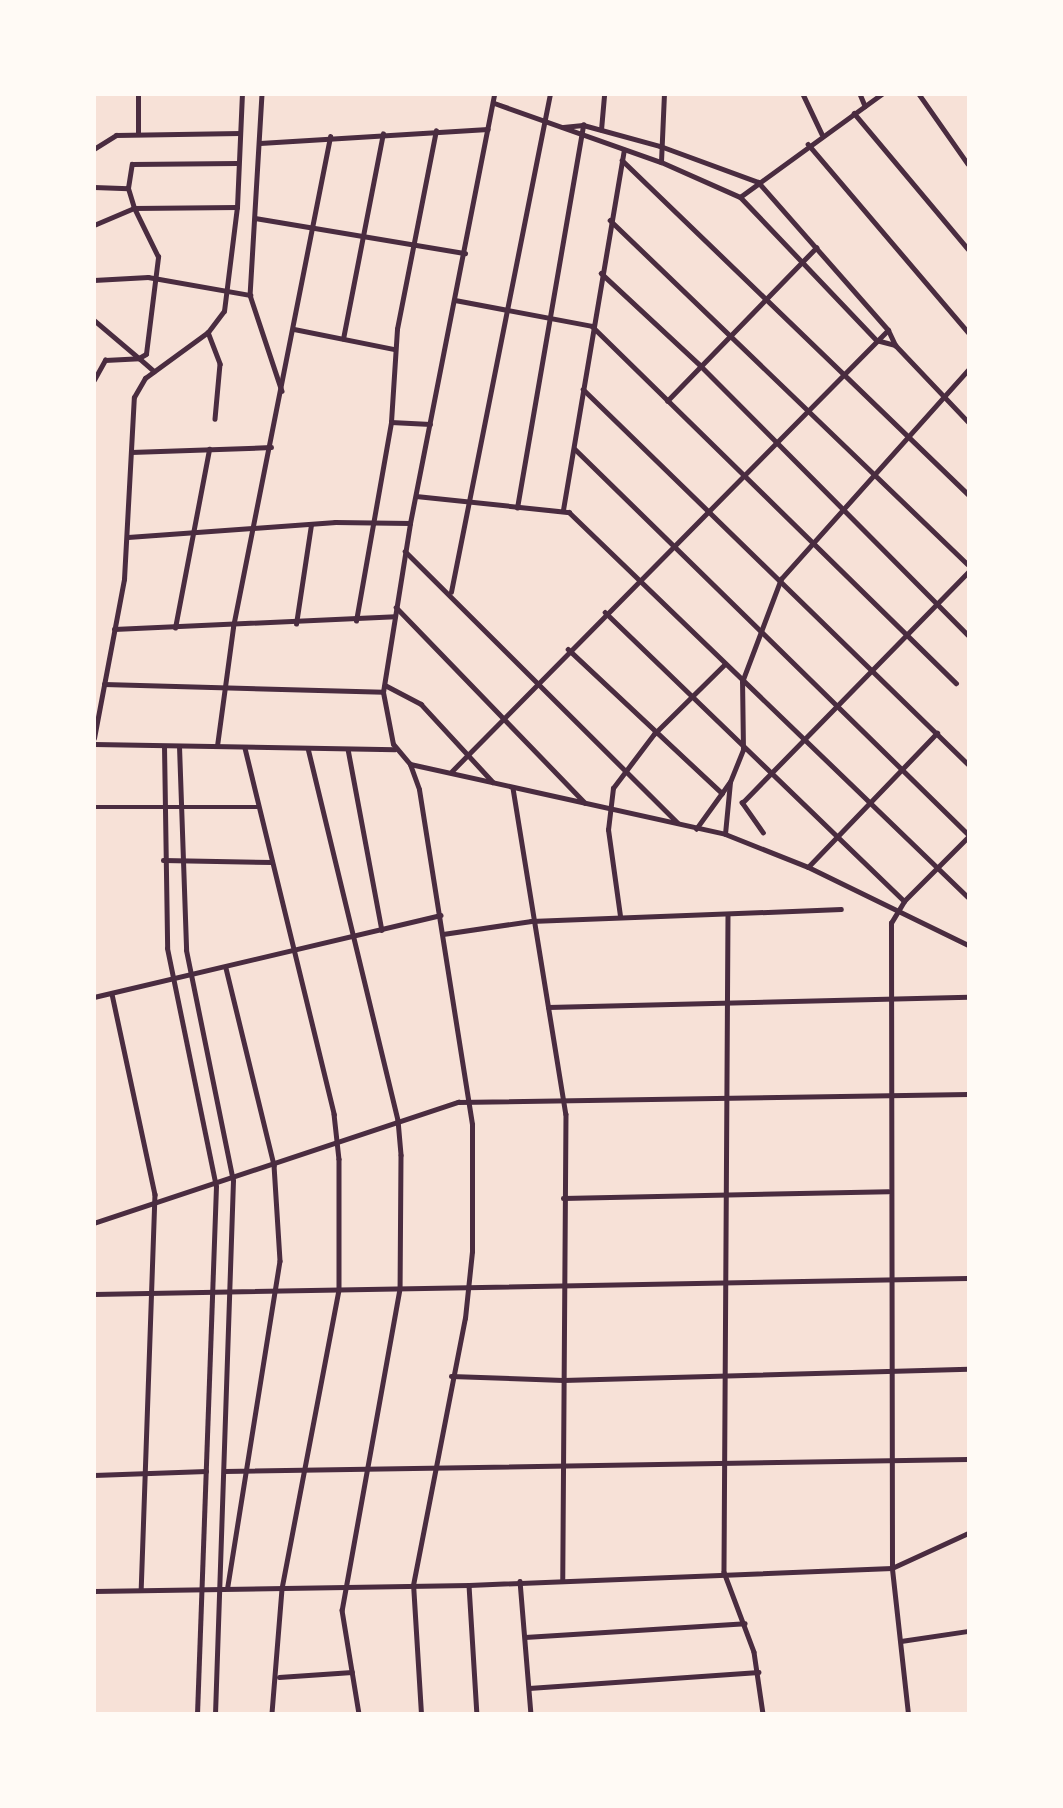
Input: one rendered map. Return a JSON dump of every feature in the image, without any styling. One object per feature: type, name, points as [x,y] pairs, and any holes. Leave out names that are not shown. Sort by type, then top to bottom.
[{"type":"street","points":[[138,94],[138,133]]},
{"type":"street","points":[[94,738],[128,537],[134,398],[154,371],[208,332],[224,311],[229,290],[237,207],[237,163],[242,94]]},
{"type":"street","points":[[262,94],[250,295],[282,391]]},
{"type":"street","points":[[421,1713],[413,1585],[432,1468],[468,1290],[474,1184],[469,1101],[440,915],[410,764],[395,749],[384,692],[410,523],[465,253],[494,94]]},
{"type":"street","points":[[451,591],[470,505],[506,307],[550,94]]},
{"type":"street","points":[[601,130],[604,94]]},
{"type":"street","points":[[661,162],[664,94]]},
{"type":"street","points":[[803,94],[822,134]]},
{"type":"street","points":[[860,94],[865,106]]},
{"type":"street","points":[[740,197],[808,144],[882,94]]},
{"type":"street","points":[[919,94],[969,164]]},
{"type":"street","points":[[494,103],[545,120],[583,137],[661,162],[740,197],[876,340],[895,345]]},
{"type":"street","points":[[854,113],[969,249]]},
{"type":"street","points":[[563,127],[583,125],[660,146],[758,182],[888,330],[895,345],[969,422]]},
{"type":"street","points":[[517,508],[583,137],[583,125]]},
{"type":"street","points":[[260,143],[489,129]]},
{"type":"street","points":[[356,621],[391,422],[394,349],[436,131]]},
{"type":"street","points":[[94,149],[116,135],[240,133]]},
{"type":"street","points":[[343,339],[383,134]]},
{"type":"street","points":[[217,746],[223,688],[234,627],[316,225],[330,137]]},
{"type":"street","points":[[808,144],[969,332]]},
{"type":"street","points":[[563,510],[575,449],[592,326],[624,150]]},
{"type":"street","points":[[622,160],[969,494]]},
{"type":"street","points":[[94,380],[102,362],[139,358],[150,346],[159,279],[155,243],[134,208],[128,188],[132,164],[237,163]]},
{"type":"street","points":[[94,187],[128,188]]},
{"type":"street","points":[[94,225],[134,208],[237,207]]},
{"type":"street","points":[[255,218],[316,225],[465,253]]},
{"type":"street","points":[[610,220],[969,564]]},
{"type":"street","points":[[667,401],[764,298],[816,248]]},
{"type":"street","points":[[601,273],[700,365],[969,635]]},
{"type":"street","points":[[94,280],[159,279],[250,295]]},
{"type":"street","points":[[455,300],[550,314],[592,326],[956,683]]},
{"type":"street","points":[[94,320],[154,371]]},
{"type":"street","points":[[294,329],[394,349]]},
{"type":"street","points":[[452,771],[471,754],[568,649],[888,330]]},
{"type":"street","points":[[208,332],[220,364],[215,419]]},
{"type":"street","points":[[696,829],[730,782],[743,750],[742,682],[760,628],[781,579],[969,370]]},
{"type":"street","points":[[583,389],[969,764]]},
{"type":"street","points":[[391,422],[431,424]]},
{"type":"street","points":[[131,452],[271,447]]},
{"type":"street","points":[[175,628],[190,535],[209,449]]},
{"type":"street","points":[[575,449],[903,767],[969,835],[896,912],[888,1096],[888,1191],[894,1371],[892,1568],[902,1641],[908,1713]]},
{"type":"street","points":[[416,496],[470,505],[563,510],[801,742],[969,897]]},
{"type":"street","points":[[128,537],[190,535],[311,525],[410,523]]},
{"type":"street","points":[[296,624],[311,525]]},
{"type":"street","points":[[405,551],[451,591],[535,683],[624,768],[681,827]]},
{"type":"street","points":[[763,833],[742,808],[769,774],[906,633],[969,572]]},
{"type":"street","points":[[396,606],[585,803]]},
{"type":"street","points":[[605,612],[743,750],[904,901]]},
{"type":"street","points":[[114,629],[234,627],[356,621],[395,616]]},
{"type":"street","points":[[568,649],[654,734],[722,792]]},
{"type":"street","points":[[620,916],[608,809],[624,768],[654,734],[724,665]]},
{"type":"street","points":[[104,684],[384,692]]},
{"type":"street","points":[[385,685],[421,704],[471,754],[493,782]]},
{"type":"street","points":[[808,867],[937,733]]},
{"type":"street","points":[[94,744],[395,749]]},
{"type":"street","points":[[164,746],[163,860],[171,980],[216,1186],[197,1713]]},
{"type":"street","points":[[179,746],[180,861],[190,977],[233,1180],[225,1471],[215,1713]]},
{"type":"street","points":[[245,748],[257,807],[294,952],[338,1142],[339,1290],[307,1472],[282,1588],[279,1677],[272,1713]]},
{"type":"street","points":[[308,748],[398,1120],[400,1289],[368,1470],[344,1588],[342,1622],[359,1713]]},
{"type":"street","points":[[348,749],[382,930]]},
{"type":"street","points":[[410,764],[452,771],[513,788],[681,827],[725,834],[808,867],[896,912],[969,945]]},
{"type":"street","points":[[725,834],[730,782]]},
{"type":"street","points":[[513,788],[531,921],[564,1099],[563,1579]]},
{"type":"street","points":[[94,807],[162,805],[257,807]]},
{"type":"street","points":[[163,860],[272,862]]},
{"type":"street","points":[[443,934],[531,921],[841,909]]},
{"type":"street","points":[[94,997],[190,977],[440,915]]},
{"type":"street","points":[[728,915],[726,1003],[730,1100],[727,1194],[724,1572],[745,1623],[758,1672],[763,1713]]},
{"type":"street","points":[[226,968],[274,1165],[279,1294],[228,1586]]},
{"type":"street","points":[[112,994],[156,1205],[148,1295],[141,1589]]},
{"type":"street","points":[[548,1007],[893,997],[969,997]]},
{"type":"street","points":[[94,1223],[216,1186],[398,1120],[469,1101],[730,1100],[969,1094]]},
{"type":"street","points":[[563,1198],[888,1191]]},
{"type":"street","points":[[94,1294],[229,1295],[339,1290],[468,1290],[969,1278]]},
{"type":"street","points":[[452,1376],[563,1380],[969,1369]]},
{"type":"street","points":[[225,1471],[307,1472],[564,1466],[724,1466],[969,1459]]},
{"type":"street","points":[[94,1475],[206,1471]]},
{"type":"street","points":[[94,1591],[219,1586],[344,1588],[469,1585],[724,1572],[892,1568],[969,1533]]},
{"type":"street","points":[[520,1581],[531,1713]]},
{"type":"street","points":[[469,1585],[477,1713]]},
{"type":"street","points":[[525,1637],[745,1623]]},
{"type":"street","points":[[902,1641],[969,1631]]},
{"type":"street","points":[[279,1677],[352,1672]]},
{"type":"street","points":[[529,1688],[758,1672]]}]
